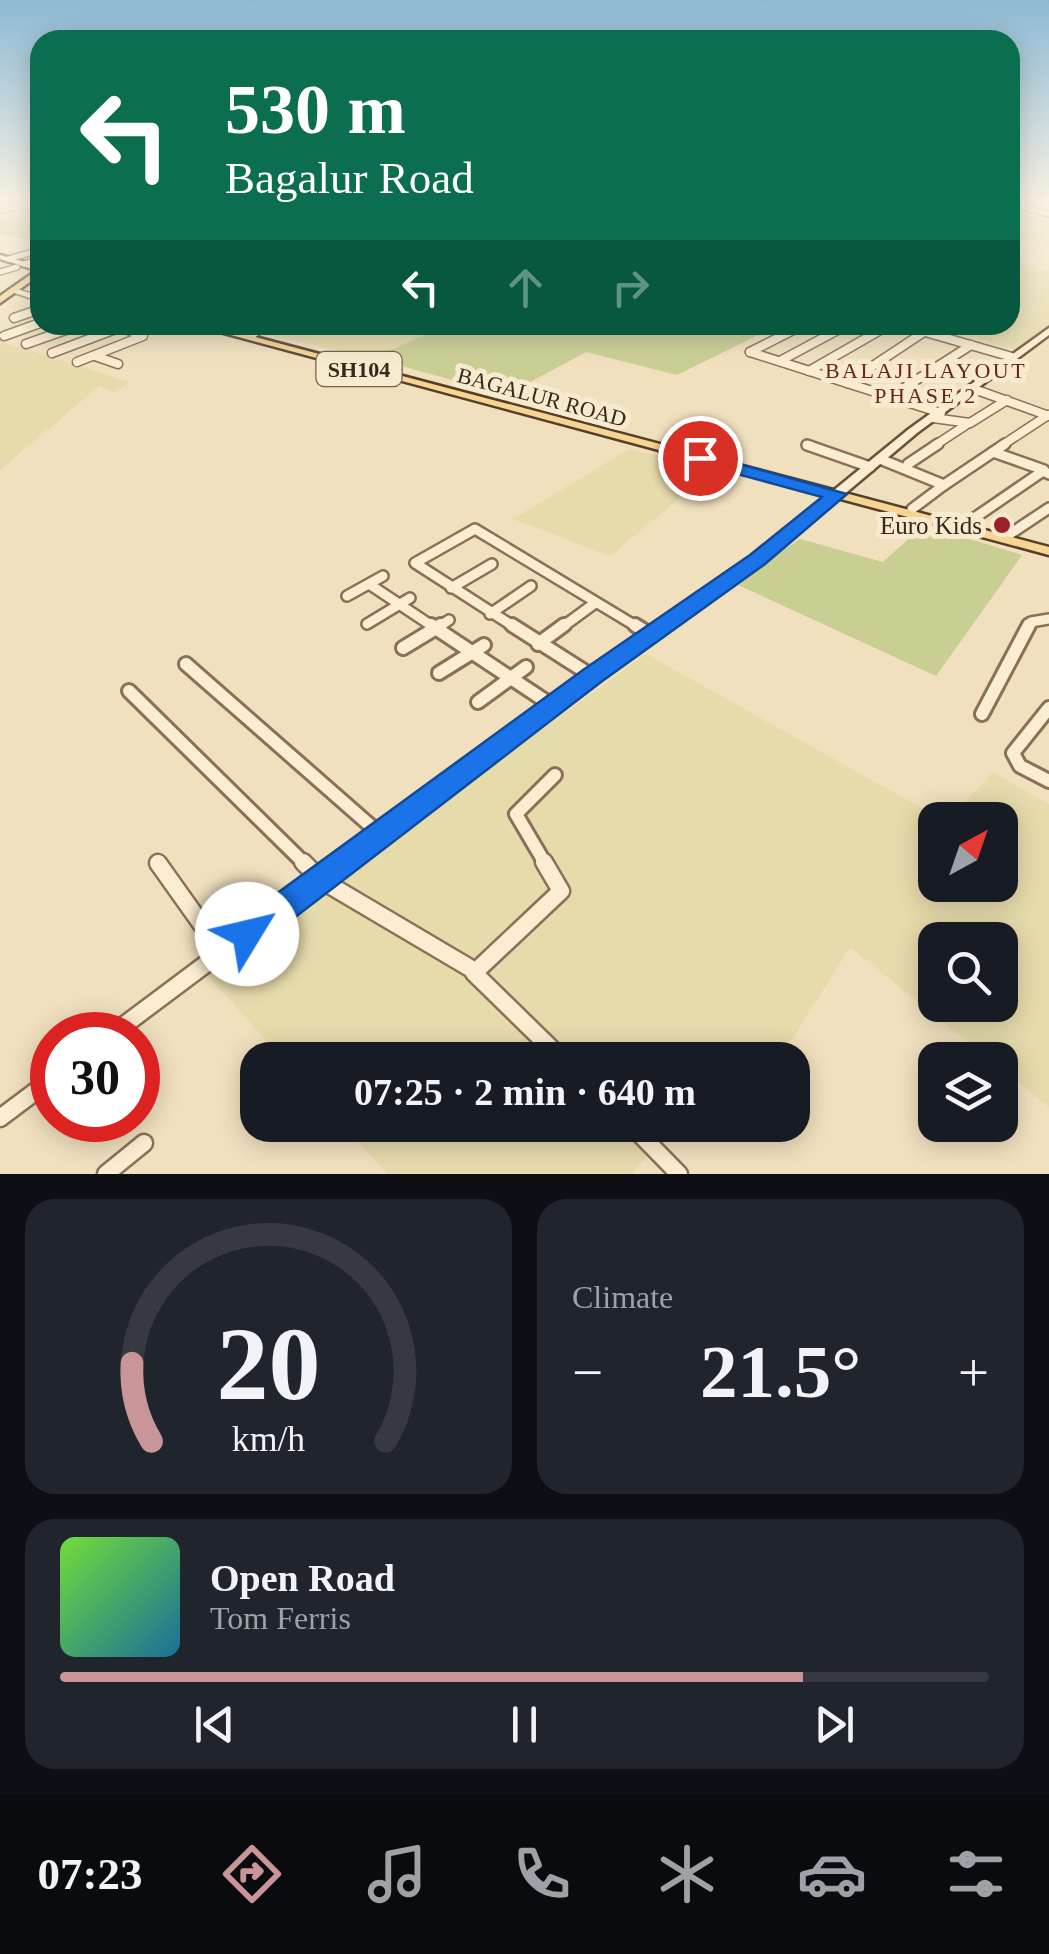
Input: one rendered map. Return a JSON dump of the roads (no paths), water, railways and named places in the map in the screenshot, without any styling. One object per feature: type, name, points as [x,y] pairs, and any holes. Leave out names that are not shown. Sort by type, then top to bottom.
[{"type":"main road","points":[[0,297],[30,272]]},
{"type":"main road","points":[[0,297],[14,290],[30,273]]},
{"type":"main road","name":"BAGALUR ROAD","points":[[237,335],[1049,548]]},
{"type":"main road","name":"BAGALUR ROAD","points":[[251,335],[523,410]]},
{"type":"main road","name":"BAGALUR ROAD","points":[[839,493],[1010,534],[1049,548]]},
{"type":"street","points":[[3,259],[30,268]]},
{"type":"street","points":[[0,272],[30,269]]},
{"type":"street","points":[[14,290],[30,296]]},
{"type":"street","points":[[14,318],[30,312]]},
{"type":"street","points":[[4,336],[30,327]]},
{"type":"street","points":[[143,1012],[592,676],[758,559],[875,463],[1012,357],[1043,340],[1049,331]]},
{"type":"street","points":[[26,344],[52,335]]},
{"type":"street","points":[[52,353],[97,335]]},
{"type":"street","points":[[78,362],[141,335]]},
{"type":"street","points":[[783,335],[750,352],[937,416],[970,423]]},
{"type":"street","points":[[780,361],[828,335]]},
{"type":"street","points":[[809,371],[871,335]]},
{"type":"street","points":[[847,383],[919,335]]},
{"type":"street","points":[[934,335],[1012,357]]},
{"type":"street","points":[[890,397],[971,346]]},
{"type":"street","points":[[94,356],[118,364]]},
{"type":"street","points":[[974,388],[1049,416]]},
{"type":"street","points":[[908,464],[1007,400]]},
{"type":"street","points":[[912,510],[944,484],[1049,416]]},
{"type":"street","points":[[807,445],[944,484]]},
{"type":"street","points":[[993,452],[1047,471]]},
{"type":"street","points":[[967,523],[1047,471]]},
{"type":"street","points":[[1010,534],[1049,508]]},
{"type":"street","points":[[592,676],[415,563],[476,529],[582,589],[595,603],[651,634]]},
{"type":"street","points":[[451,588],[492,564]]},
{"type":"street","points":[[347,596],[383,576]]},
{"type":"street","points":[[370,584],[405,601],[436,628],[553,706]]},
{"type":"street","points":[[490,614],[530,586]]},
{"type":"street","points":[[367,624],[405,601]]},
{"type":"street","points":[[538,644],[595,603]]},
{"type":"street","points":[[982,714],[1030,622],[1049,619]]},
{"type":"street","points":[[403,648],[449,620]]},
{"type":"street","points":[[439,673],[484,645]]},
{"type":"street","points":[[186,664],[381,835]]},
{"type":"street","points":[[478,702],[526,668]]},
{"type":"street","points":[[128,691],[321,880],[476,971]]},
{"type":"street","points":[[1049,708],[1014,753],[1014,760],[1049,781]]},
{"type":"street","points":[[544,1042],[475,976],[561,890],[516,814],[554,775]]},
{"type":"street","points":[[158,863],[222,953]]},
{"type":"street","points":[[0,1118],[30,1096]]},
{"type":"street","points":[[647,1142],[679,1174]]},
{"type":"street","points":[[106,1174],[144,1143]]},
{"type":"place","name":"Euro Kids","points":[[1002,525]]},
{"type":"district","name":"BALAJI LAYOUT PHASE 2","points":[[926,382]]}]
